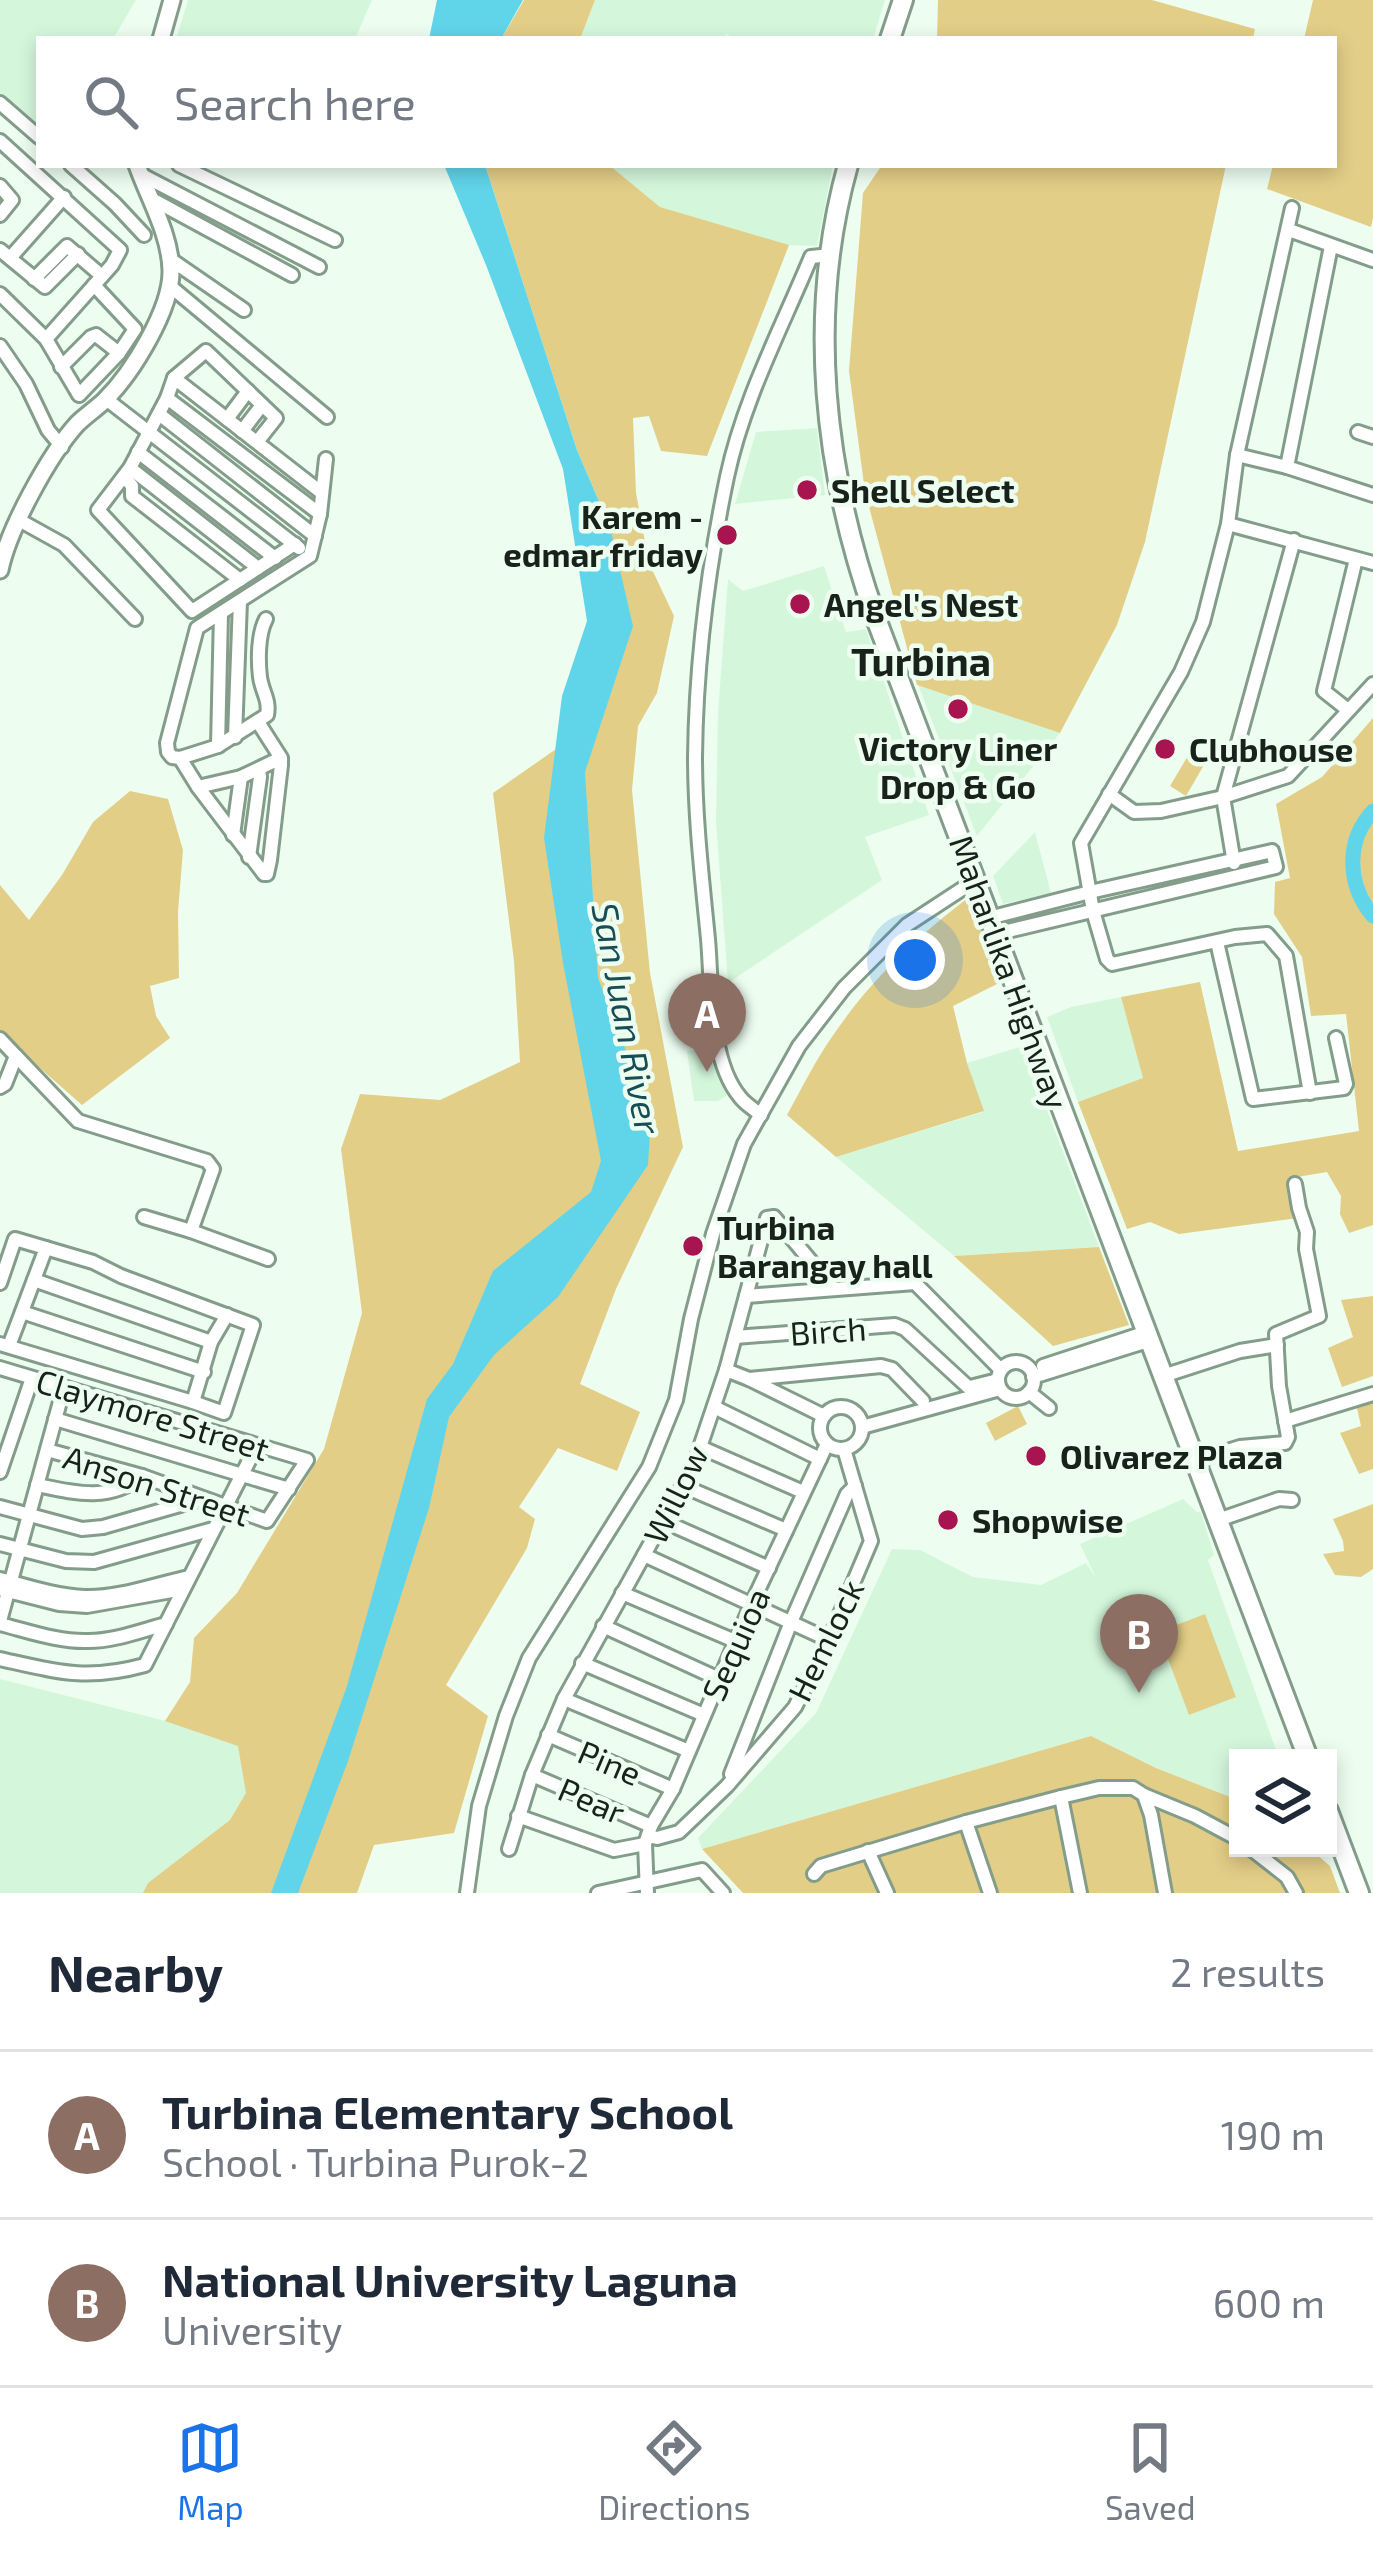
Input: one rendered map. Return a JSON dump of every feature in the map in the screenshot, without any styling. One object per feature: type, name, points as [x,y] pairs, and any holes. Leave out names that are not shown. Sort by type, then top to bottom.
[{"type":"highway","points":[[891,36],[903,0]]},
{"type":"highway","name":"Maharlika Highway","points":[[847,168],[831,255],[824,342],[830,437],[844,521],[875,616],[1305,1749]]},
{"type":"highway","points":[[1337,1834],[1359,1893]]},
{"type":"main road","points":[[162,36],[172,0]]},
{"type":"main road","points":[[0,570],[2,548],[66,440],[106,399],[161,313],[170,286],[170,259],[139,170]]},
{"type":"street","points":[[0,103],[36,134]]},
{"type":"street","points":[[2,147],[120,250],[46,340]]},
{"type":"street","points":[[74,168],[144,235]]},
{"type":"street","points":[[185,168],[335,240]]},
{"type":"street","points":[[139,170],[319,267]]},
{"type":"street","points":[[0,215],[12,200],[2,192]]},
{"type":"street","points":[[0,294],[46,340],[79,395],[136,329],[108,298],[103,276],[70,247],[64,247],[34,280],[5,254],[64,197]]},
{"type":"street","points":[[149,197],[292,275]]},
{"type":"street","points":[[1292,208],[1237,455],[1228,524],[1203,622],[1181,673],[1081,843],[1093,911],[1112,964],[1268,934],[1286,956],[1310,1093]]},
{"type":"street","points":[[1288,230],[1373,260]]},
{"type":"street","points":[[1287,467],[1331,246]]},
{"type":"street","points":[[760,1114],[739,1096],[726,1071],[715,1029],[698,832],[698,684],[728,473],[753,391],[811,257],[831,255]]},
{"type":"street","points":[[170,259],[244,310]]},
{"type":"street","points":[[103,276],[108,298]]},
{"type":"street","points":[[170,286],[327,416]]},
{"type":"street","points":[[62,367],[96,335],[118,353]]},
{"type":"street","points":[[0,346],[26,384],[36,409],[66,440]]},
{"type":"street","points":[[257,442],[276,418],[206,351],[174,378],[127,472],[98,510],[192,611],[296,544]]},
{"type":"street","points":[[174,378],[322,493]]},
{"type":"street","points":[[227,419],[248,392]]},
{"type":"street","points":[[167,398],[320,514]]},
{"type":"street","points":[[106,399],[310,556]]},
{"type":"street","points":[[242,431],[262,404]]},
{"type":"street","points":[[159,414],[315,536]]},
{"type":"street","points":[[1358,432],[1373,436]]},
{"type":"street","points":[[138,452],[275,558]]},
{"type":"street","points":[[1237,455],[1373,495]]},
{"type":"street","points":[[266,619],[261,629],[260,680],[269,702],[267,715],[218,746],[172,757],[167,743],[197,628],[310,556],[326,459]]},
{"type":"street","points":[[127,472],[258,568]]},
{"type":"street","points":[[127,472],[132,496],[240,580]]},
{"type":"street","points":[[19,520],[64,545],[135,619]]},
{"type":"street","points":[[1228,524],[1373,563]]},
{"type":"street","points":[[1235,876],[1223,797],[1294,540]]},
{"type":"street","points":[[1348,710],[1324,691],[1356,560]]},
{"type":"street","points":[[236,737],[240,601]]},
{"type":"street","points":[[218,746],[221,613]]},
{"type":"street","points":[[1109,794],[1134,812],[1161,811],[1288,776],[1373,684]]},
{"type":"street","points":[[180,758],[249,857],[268,874],[281,758],[258,722]]},
{"type":"street","points":[[198,787],[241,777],[281,758]]},
{"type":"street","points":[[249,857],[259,769]]},
{"type":"street","points":[[233,835],[241,777]]},
{"type":"street","points":[[218,814],[222,782]]},
{"type":"street","points":[[1272,851],[1276,867],[1093,911],[992,926],[1090,892],[1272,851]]},
{"type":"street","points":[[466,1893],[479,1806],[506,1716],[530,1658],[649,1467],[676,1400],[713,1234],[744,1144],[799,1046],[844,988],[907,925],[977,884]]},
{"type":"street","points":[[1217,942],[1253,1100],[1344,1088],[1336,1038]]},
{"type":"street","points":[[0,1039],[78,1121],[206,1161],[213,1169],[191,1231]]},
{"type":"street","points":[[2,1083],[16,1056]]},
{"type":"street","points":[[1195,1461],[1240,1447],[1285,1443],[1288,1437],[1276,1334],[1319,1316],[1295,1184]]},
{"type":"street","name":"Willow","points":[[509,1849],[532,1775],[564,1700],[700,1447],[767,1218],[774,1216],[833,1289]]},
{"type":"street","points":[[144,1217],[268,1259]]},
{"type":"street","points":[[0,1283],[15,1239],[93,1262],[253,1325],[224,1413],[4,1345],[46,1249]]},
{"type":"street","points":[[34,1280],[211,1342]]},
{"type":"street","points":[[746,1296],[915,1283],[1014,1397],[1028,1392]]},
{"type":"street","points":[[22,1312],[204,1372]]},
{"type":"street","points":[[193,1402],[211,1342],[226,1315]]},
{"type":"street","name":"Birch","points":[[735,1337],[896,1325],[968,1388]]},
{"type":"street","points":[[1032,1374],[1149,1336]]},
{"type":"street","points":[[1163,1376],[1240,1351],[1277,1345]]},
{"type":"street","points":[[861,1424],[1000,1380],[1016,1362],[1032,1374]]},
{"type":"street","points":[[749,1379],[881,1366],[892,1370],[923,1401]]},
{"type":"street","name":"Claymore Street","points":[[0,1368],[307,1460],[289,1489]]},
{"type":"street","points":[[725,1370],[824,1416]]},
{"type":"street","points":[[1028,1392],[1032,1374]]},
{"type":"street","points":[[0,1472],[32,1378]]},
{"type":"street","points":[[861,1424],[1000,1380]]},
{"type":"street","points":[[64,1387],[20,1549],[5,1585],[0,1623],[86,1642],[166,1624]]},
{"type":"street","points":[[1028,1392],[1049,1408]]},
{"type":"street","points":[[1285,1421],[1373,1394]]},
{"type":"street","points":[[714,1407],[820,1459]]},
{"type":"street","points":[[834,1408],[847,1408],[861,1424],[859,1439],[844,1449],[827,1444],[820,1434],[824,1416],[834,1408]]},
{"type":"street","points":[[55,1419],[289,1489]]},
{"type":"street","name":"Sequioa","points":[[648,1835],[827,1444]]},
{"type":"street","points":[[0,1659],[70,1675],[116,1673],[145,1665],[257,1445]]},
{"type":"street","points":[[700,1447],[803,1492]]},
{"type":"street","name":"Hemlock","points":[[648,1835],[657,1838],[679,1832],[727,1786],[795,1708],[871,1541],[844,1449]]},
{"type":"street","name":"Anson Street","points":[[47,1450],[142,1476],[267,1521],[289,1489]]},
{"type":"street","points":[[37,1485],[83,1495],[128,1487],[142,1476]]},
{"type":"street","points":[[683,1486],[786,1530]]},
{"type":"street","points":[[727,1786],[790,1622],[855,1486]]},
{"type":"street","points":[[0,1507],[82,1529],[202,1498]]},
{"type":"street","points":[[1218,1520],[1292,1499]]},
{"type":"street","points":[[663,1521],[769,1568]]},
{"type":"street","points":[[0,1544],[66,1561],[94,1562],[213,1529]]},
{"type":"street","points":[[644,1556],[829,1640]]},
{"type":"street","points":[[5,1585],[58,1604],[87,1606],[186,1583]]},
{"type":"street","points":[[622,1593],[735,1641]]},
{"type":"street","points":[[603,1626],[719,1679]]},
{"type":"street","points":[[582,1663],[704,1715]]},
{"type":"street","points":[[564,1700],[689,1751]]},
{"type":"street","name":"Pine","points":[[548,1735],[673,1789]]},
{"type":"street","name":"Pear","points":[[532,1775],[648,1835]]},
{"type":"street","points":[[814,1874],[821,1866],[868,1850],[1099,1788],[1133,1788],[1229,1834]]},
{"type":"street","points":[[1144,1796],[1165,1893]]},
{"type":"street","points":[[1061,1797],[1080,1893]]},
{"type":"street","points":[[518,1816],[614,1850],[648,1835],[646,1887]]},
{"type":"street","points":[[965,1822],[990,1893]]},
{"type":"street","points":[[868,1850],[887,1893]]},
{"type":"street","points":[[1261,1857],[1287,1877],[1296,1893]]},
{"type":"street","points":[[598,1893],[646,1887],[702,1870],[723,1893]]},
{"type":"shaded area","points":[[0,0],[136,0],[115,36],[36,36],[36,123],[0,93]]},
{"type":"shaded area","points":[[188,0],[372,0],[356,36],[177,36]]},
{"type":"shaded area","points":[[524,0],[595,0],[581,36],[503,36]]},
{"type":"shaded area","points":[[595,0],[885,0],[874,36],[581,36]]},
{"type":"shaded area","points":[[938,0],[1152,0],[1255,29],[1254,36],[937,36]]},
{"type":"shaded area","points":[[1313,0],[1373,0],[1371,227],[1267,189],[1272,168],[1337,168],[1337,36],[1305,36]]},
{"type":"shaded area","points":[[486,168],[613,168],[660,207],[789,245],[707,456],[661,451],[649,416],[633,418],[636,493],[649,563],[674,616],[657,693],[638,726],[632,790],[650,973],[683,1147],[616,1289],[580,1384],[640,1412],[617,1471],[558,1448],[519,1507],[535,1519],[527,1548],[446,1685],[488,1716],[454,1833],[374,1845],[357,1893],[143,1893],[148,1883],[230,1820],[246,1793],[238,1746],[165,1721],[190,1682],[194,1638],[237,1593],[324,1449],[362,1313],[341,1149],[360,1094],[440,1100],[520,1062],[514,961],[493,793],[602,717],[610,527],[577,450]]},
{"type":"shaded area","points":[[613,168],[832,168],[817,246],[782,245],[660,207]]},
{"type":"shaded area","points":[[880,168],[1225,168],[1145,542],[1117,625],[1060,733],[917,685],[865,492],[849,371],[863,193]]},
{"type":"shaded area","points":[[817,428],[825,495],[735,504],[756,432]]},
{"type":"shaded area","points":[[824,566],[846,632],[866,629],[929,815],[865,837],[882,880],[728,983],[716,822],[728,579],[743,591]]},
{"type":"shaded area","points":[[918,685],[1060,733],[977,836]]},
{"type":"shaded area","points":[[1373,718],[1373,1225],[1349,1233],[1340,1214],[1341,1196],[1327,1172],[1291,1178],[1298,1218],[1179,1234],[1150,1222],[1127,1229],[1078,1102],[1143,1078],[1121,997],[1200,982],[1238,1151],[1359,1131],[1346,1014],[1311,1016],[1302,957],[1274,914],[1275,882],[1290,878],[1276,804],[1322,777]]},
{"type":"shaded area","points":[[1192,749],[1208,758],[1186,796],[1170,786]]},
{"type":"shaded area","points":[[130,791],[168,799],[183,850],[179,978],[150,986],[156,1016],[170,1038],[82,1105],[0,1033],[0,885],[29,920],[93,822]]},
{"type":"shaded area","points":[[1035,832],[1051,893],[1003,904],[993,876]]},
{"type":"shaded area","points":[[973,894],[1001,982],[953,1006],[984,1111],[836,1157],[787,1115],[827,1044],[864,994],[915,942]]},
{"type":"shaded area","points":[[1121,997],[1144,1078],[1078,1102],[1047,1017]]},
{"type":"shaded area","points":[[1026,1045],[1099,1247],[954,1256],[836,1157],[983,1112],[967,1063]]},
{"type":"shaded area","points":[[716,1049],[732,1092],[718,1101],[694,1101],[687,1051]]},
{"type":"shaded area","points":[[1099,1247],[1129,1325],[1053,1346],[954,1256]]},
{"type":"shaded area","points":[[1373,1296],[1373,1376],[1342,1387],[1328,1348],[1353,1337],[1341,1300]]},
{"type":"shaded area","points":[[1373,1398],[1373,1469],[1359,1474],[1340,1433],[1361,1426],[1356,1404]]},
{"type":"shaded area","points":[[1018,1406],[1027,1424],[995,1441],[986,1423]]},
{"type":"shaded area","points":[[1183,1499],[1201,1512],[1214,1555],[1208,1560],[1276,1749],[1229,1749],[1229,1796],[1091,1736],[702,1849],[698,1838],[816,1713],[892,1549],[920,1550],[973,1577],[1041,1585],[1086,1563],[1096,1578],[1080,1544]]},
{"type":"shaded area","points":[[1373,1504],[1373,1569],[1361,1577],[1335,1575],[1323,1554],[1344,1551],[1333,1519]]},
{"type":"shaded area","points":[[1205,1614],[1236,1697],[1189,1715],[1158,1632]]},
{"type":"shaded area","points":[[0,1679],[277,1749],[257,1893],[0,1893]]},
{"type":"shaded area","points":[[1091,1736],[1229,1796],[1229,1857],[1320,1857],[1330,1866],[1340,1893],[743,1893],[702,1849]]},
{"type":"water","points":[[437,0],[523,0],[503,36],[430,36]]},
{"type":"water","points":[[445,168],[486,168],[577,450],[610,527],[633,626],[585,772],[598,978],[651,1116],[648,1165],[558,1297],[494,1355],[449,1417],[429,1508],[348,1761],[298,1893],[271,1893],[347,1686],[427,1399],[453,1364],[493,1271],[591,1192],[601,1161],[544,838],[562,696],[587,621],[563,469]]},
{"type":"waterway","points":[[1373,811],[1358,836],[1353,863],[1358,891],[1373,916]]},
{"type":"place","name":"Shell Select","points":[[807,490]]},
{"type":"place","name":"Karem - edmar friday","points":[[727,535]]},
{"type":"place","name":"Angel's Nest","points":[[800,604]]},
{"type":"place","name":"Victory Liner Drop & Go","points":[[958,709]]},
{"type":"place","name":"Clubhouse","points":[[1165,749]]},
{"type":"place","name":"Turbina Elementary School","points":[[707,1072]]},
{"type":"place","name":"Turbina Barangay hall","points":[[693,1246]]},
{"type":"place","name":"Olivarez Plaza","points":[[1036,1456]]},
{"type":"place","name":"Shopwise","points":[[948,1520]]},
{"type":"place","name":"National University Laguna","points":[[1139,1693]]},
{"type":"district","name":"Turbina","points":[[921,660]]},
{"type":"water label","name":"San Juan River","points":[[628,1018]]}]
